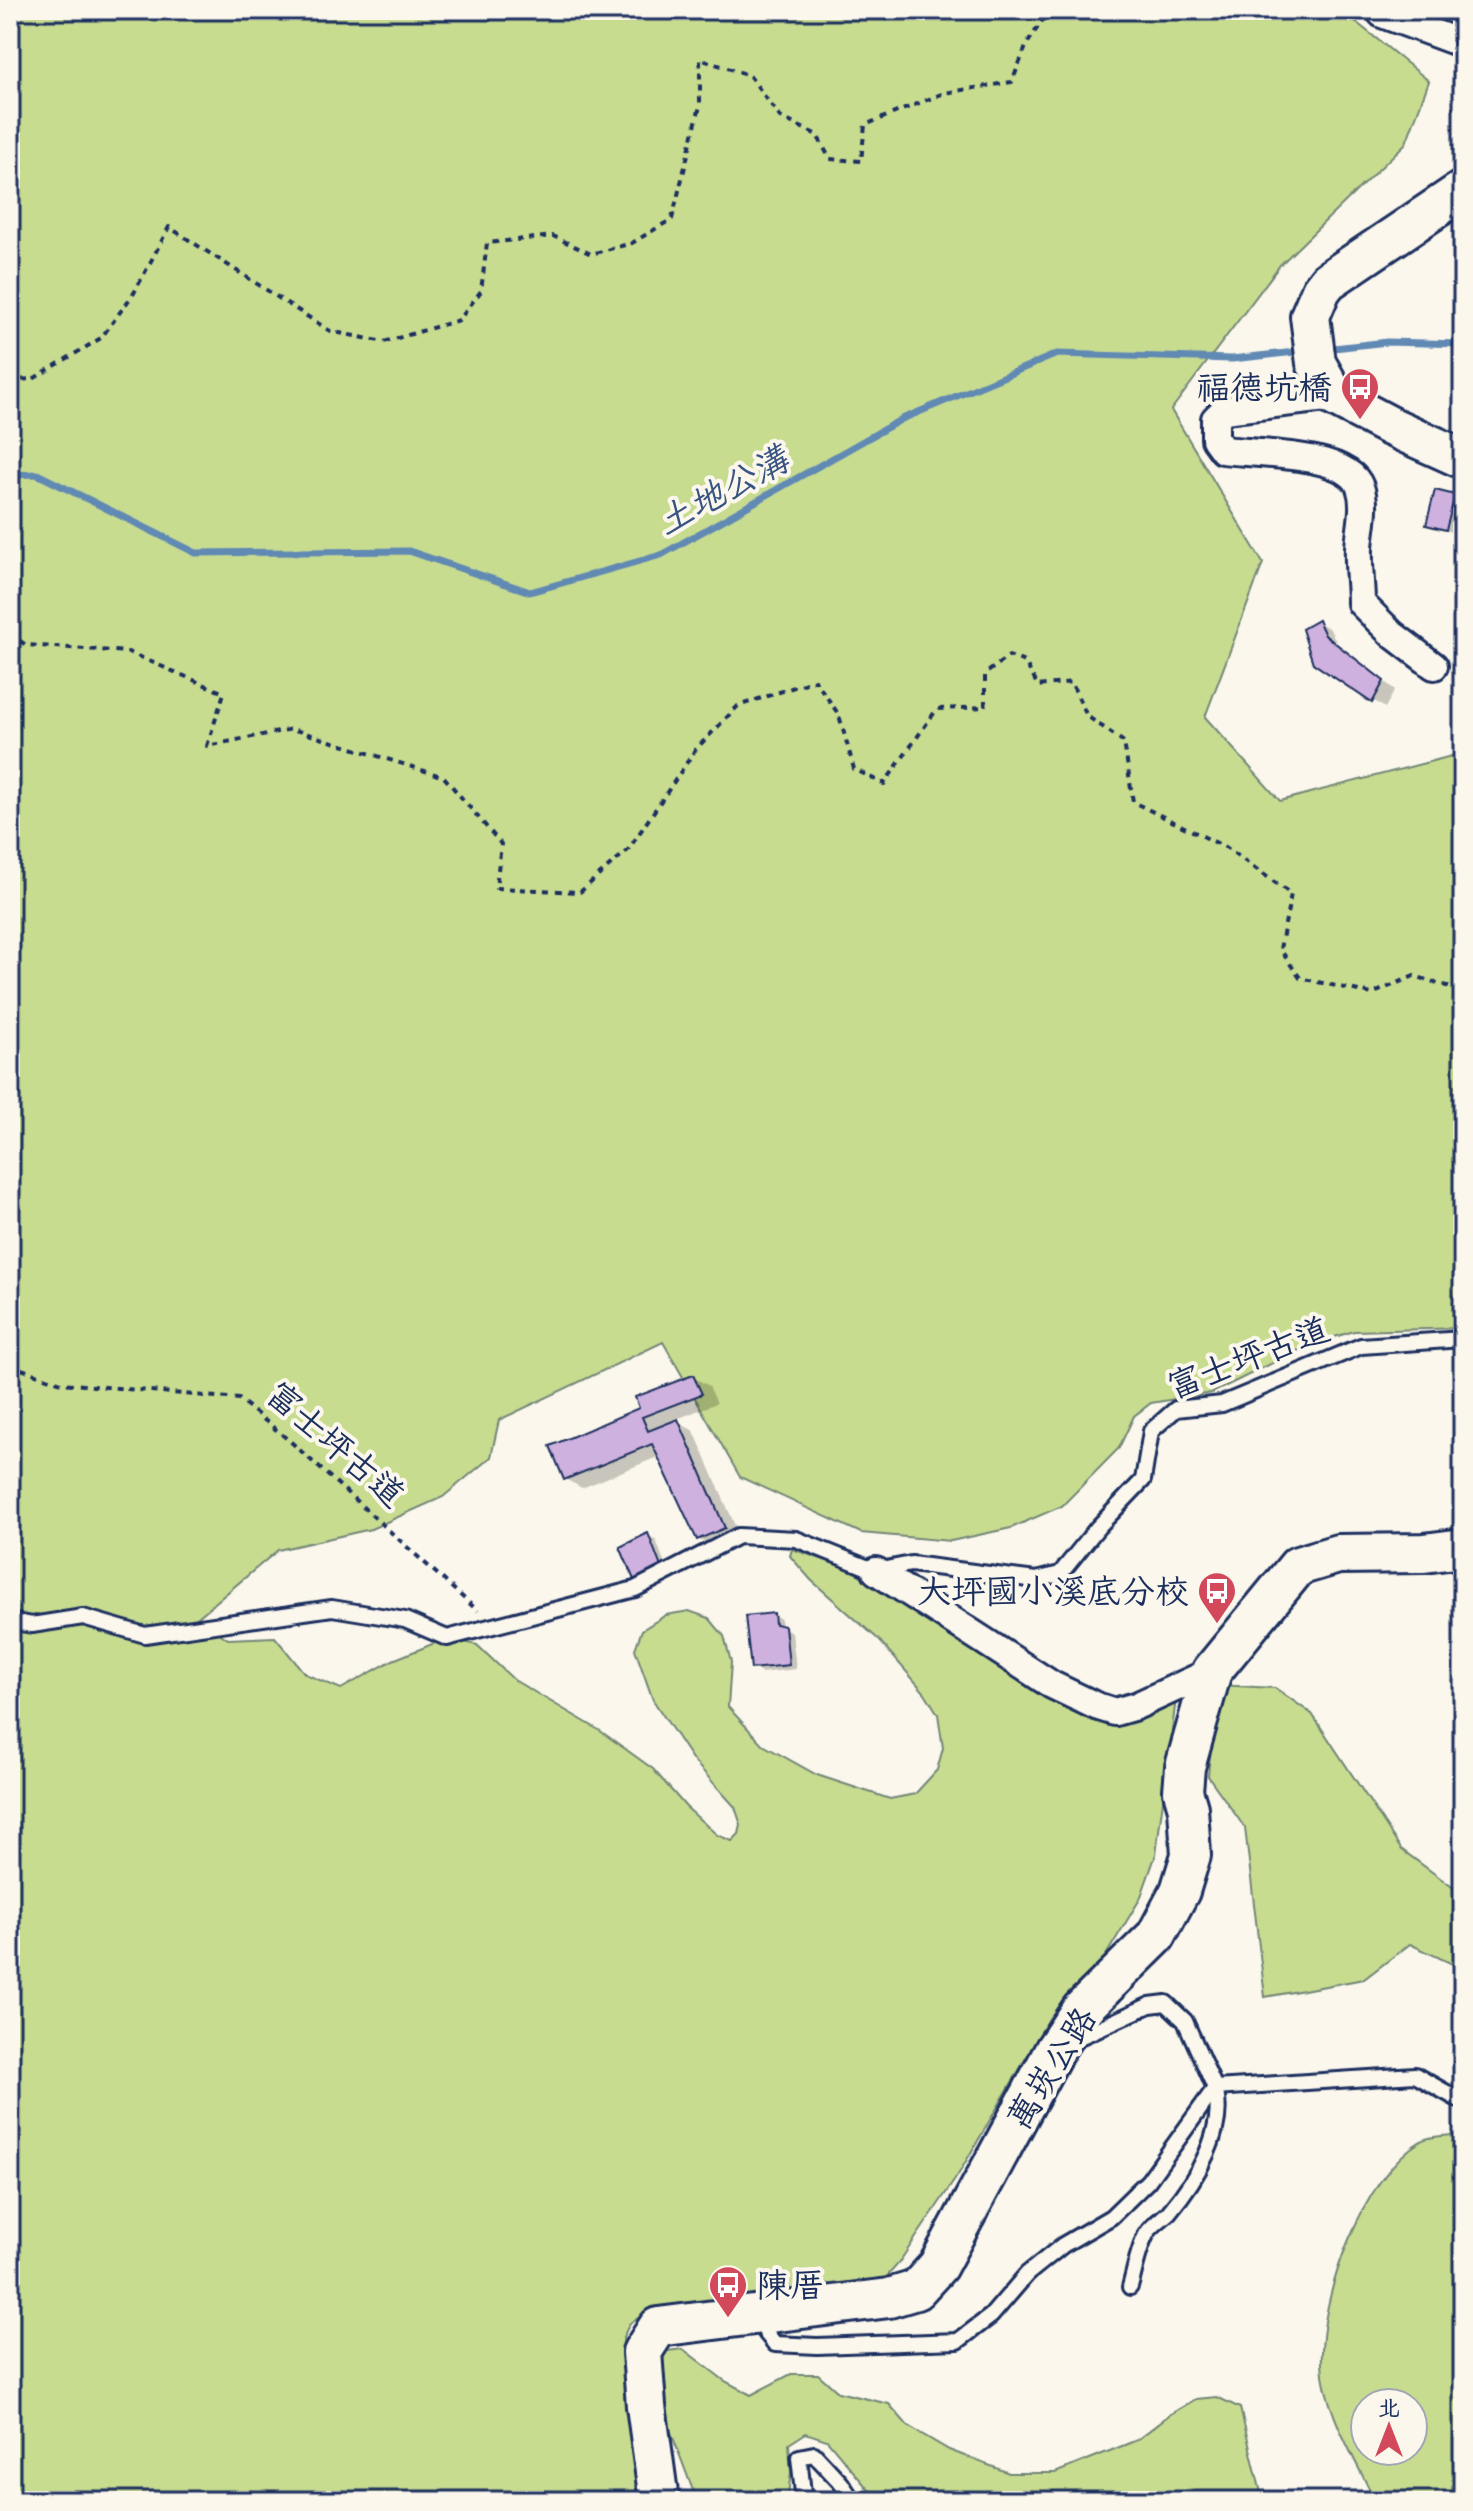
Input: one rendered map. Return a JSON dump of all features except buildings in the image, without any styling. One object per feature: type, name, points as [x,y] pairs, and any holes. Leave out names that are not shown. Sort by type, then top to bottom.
[{"type":"street","points":[[1379,10],[1382,14],[1463,44]]},
{"type":"street","points":[[1463,190],[1328,281],[1310,316],[1316,363],[1330,390],[1392,427],[1463,459]]},
{"type":"street","points":[[1330,390],[1224,410],[1215,419],[1215,439],[1223,450],[1323,461],[1346,470],[1353,477],[1360,485],[1363,511],[1359,550],[1361,603],[1392,634],[1434,666]]},
{"type":"street","name":"萬崁公路","points":[[659,2501],[642,2352],[652,2335],[658,2327],[858,2302],[916,2290],[938,2266],[1055,2049],[1081,2010],[1156,1936],[1180,1891],[1191,1855],[1188,1808],[1183,1791],[1185,1767],[1212,1671],[1298,1566],[1338,1554],[1424,1553],[1463,1548]]},
{"type":"street","points":[[876,1571],[1052,1685],[1115,1712],[1136,1706],[1212,1671]]},
{"type":"lane","name":"富士坪古道","points":[[876,1571],[911,1564],[1036,1580],[1060,1574],[1098,1527],[1143,1480],[1151,1431],[1176,1409],[1222,1404],[1361,1346],[1463,1339]]},
{"type":"lane","points":[[10,1621],[32,1625],[83,1617],[145,1635],[332,1608],[405,1620],[447,1638],[635,1589],[738,1536],[796,1539],[876,1571]]},
{"type":"lane","points":[[1055,2049],[1150,2005],[1166,2003],[1185,2021],[1220,2103],[1218,2121],[1206,2157],[1170,2211],[1147,2233],[1130,2287]]},
{"type":"lane","points":[[1215,2088],[1415,2075],[1463,2102]]},
{"type":"lane","points":[[764,2313],[766,2333],[775,2344],[817,2346],[958,2341],[991,2316],[1027,2274],[1063,2245],[1111,2217],[1148,2181],[1215,2088]]},
{"type":"lane","points":[[801,2501],[799,2457],[814,2454],[853,2501]]},
{"type":"path","points":[[10,380],[33,379],[101,338],[134,293],[169,227],[330,331],[384,342],[459,320],[481,291],[487,243],[553,236],[591,254],[632,243],[672,219],[700,106],[700,59],[749,75],[780,117],[817,135],[830,159],[861,161],[865,125],[944,93],[1012,82],[1027,44],[1049,10]]},
{"type":"path","points":[[10,634],[26,645],[128,652],[224,693],[207,746],[292,729],[444,777],[501,844],[496,888],[580,892],[628,850],[696,749],[738,706],[815,680],[839,715],[854,769],[884,784],[937,709],[985,707],[985,674],[1009,656],[1025,662],[1038,686],[1071,682],[1087,716],[1124,742],[1133,802],[1227,848],[1291,894],[1280,949],[1300,978],[1372,994],[1414,976],[1463,991]]},
{"type":"path","name":"富士坪古道","points":[[10,1365],[61,1383],[239,1399],[495,1626]]},
{"type":"green space","points":[[10,10],[1341,10],[1429,81],[1406,143],[1280,265],[1171,410],[1263,563],[1205,717],[1280,801],[1463,753],[1463,1328],[1354,1331],[1309,1345],[1212,1393],[1151,1403],[1134,1416],[1119,1448],[1062,1506],[1011,1528],[951,1541],[861,1533],[740,1477],[663,1342],[499,1420],[491,1457],[443,1497],[371,1529],[278,1550],[197,1618],[228,1639],[275,1637],[305,1674],[341,1689],[393,1660],[447,1638],[477,1645],[514,1680],[599,1730],[653,1769],[686,1807],[717,1835],[732,1841],[739,1834],[741,1825],[735,1807],[692,1759],[653,1700],[635,1649],[642,1630],[666,1615],[689,1611],[709,1618],[724,1636],[731,1662],[728,1707],[763,1745],[817,1775],[890,1799],[915,1794],[937,1770],[943,1748],[938,1714],[925,1693],[879,1640],[811,1580],[790,1556],[792,1549],[843,1566],[877,1584],[1085,1718],[1124,1721],[1176,1699],[1156,1854],[1140,1899],[1097,1970],[1050,2017],[958,2175],[898,2264],[876,2289],[648,2312],[630,2323],[623,2337],[631,2443],[641,2501],[10,2501]]},
{"type":"green space","points":[[1216,1685],[1275,1688],[1312,1714],[1401,1849],[1463,1895],[1463,1969],[1410,1944],[1364,1979],[1265,1997],[1245,1828],[1208,1776]]},
{"type":"green space","points":[[1463,2134],[1463,2501],[1375,2501],[1358,2467],[1429,2467],[1429,2387],[1349,2387],[1349,2448],[1328,2399],[1324,2381],[1323,2337],[1328,2306],[1348,2241],[1380,2182],[1400,2158],[1421,2141]]},
{"type":"green space","points":[[683,2349],[725,2381],[751,2395],[791,2374],[818,2374],[838,2392],[889,2404],[908,2426],[949,2450],[1009,2473],[1055,2473],[1137,2440],[1196,2399],[1217,2397],[1240,2408],[1263,2501],[878,2501],[827,2440],[806,2433],[789,2444],[791,2473],[787,2501],[697,2501],[663,2411],[659,2365],[667,2351]]},
{"type":"waterway","name":"土地公溝","points":[[1325,349],[1387,342],[1463,344]]},
{"type":"waterway","name":"土地公溝","points":[[10,475],[37,474],[196,553],[409,551],[530,592],[661,555],[902,419],[1057,354],[1232,359],[1305,351]]},
{"type":"place","name":"福德坑橋","points":[[1360,421]]},
{"type":"place","name":"大坪國小溪底分校","points":[[1217,1625]]},
{"type":"place","name":"陳厝","points":[[728,2319]]}]
